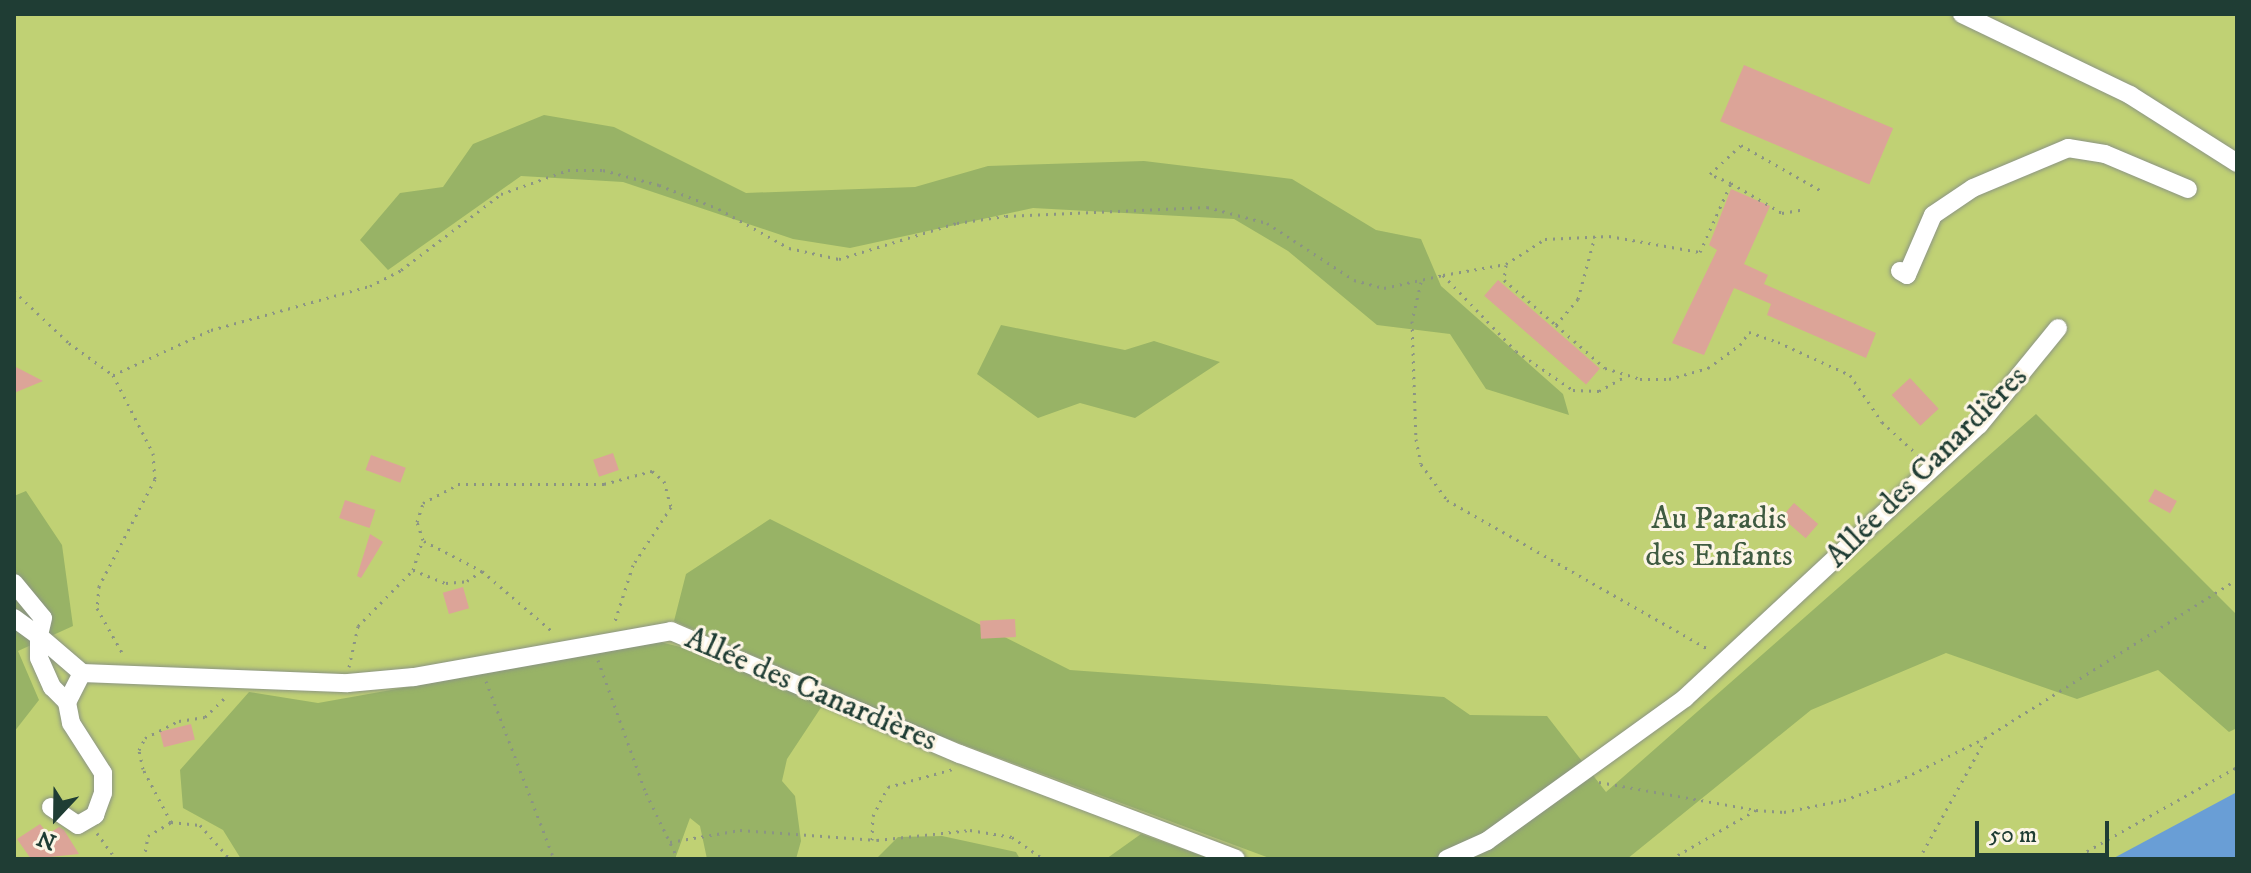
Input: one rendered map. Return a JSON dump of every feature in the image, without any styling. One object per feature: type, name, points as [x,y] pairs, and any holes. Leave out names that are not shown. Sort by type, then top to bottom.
[{"type":"street","points":[[1962,14],[2130,95],[2237,163]]},
{"type":"street","points":[[1900,271],[1907,275],[1933,215],[1973,188],[2068,148],[2105,154],[2188,189]]},
{"type":"street","name":"Allée des Canardières","points":[[1447,859],[1487,841],[1685,698],[1979,425],[2058,328]]},
{"type":"street","points":[[14,583],[43,618],[39,658],[52,687],[67,702],[71,723],[103,773],[103,793],[95,815],[78,825],[51,807]]},
{"type":"street","points":[[14,618],[82,673],[67,702]]},
{"type":"street","name":"Allée des Canardières","points":[[82,673],[348,683],[484,664],[602,640],[671,631],[960,754],[1236,859]]},
{"type":"path","points":[[1804,209],[1782,213],[1710,174],[1741,145],[1820,190]]},
{"type":"path","points":[[113,375],[211,330],[370,286],[401,270],[501,194],[568,170],[603,170],[659,185],[815,257],[870,253],[957,223],[1006,216],[1207,207],[1267,223],[1354,280],[1384,288],[1506,264],[1545,239],[1595,236],[1700,252],[1731,183]]},
{"type":"path","points":[[1556,325],[1578,299],[1595,236]]},
{"type":"path","points":[[1506,264],[1504,280],[1605,368],[1624,377],[1669,379],[1693,374],[1740,345],[1749,332],[1850,375],[1882,422],[1932,468]]},
{"type":"path","points":[[1443,275],[1516,351],[1573,390],[1599,391],[1624,377]]},
{"type":"path","points":[[1421,282],[1412,321],[1416,439],[1421,464],[1447,500],[1727,660]]},
{"type":"path","points":[[14,291],[69,343],[113,375],[153,453],[155,479],[99,586],[97,608],[134,674]]},
{"type":"path","points":[[348,683],[358,626],[413,570],[423,540],[417,522],[423,503],[458,484],[604,484],[652,471],[664,481],[671,507],[633,565],[602,640],[605,691],[678,859]]},
{"type":"path","points":[[423,540],[482,571],[568,647]]},
{"type":"path","points":[[413,570],[446,583],[467,581],[482,571]]},
{"type":"path","points":[[1575,780],[1756,810],[1784,812],[1844,800],[1898,781],[1985,738],[2237,579]]},
{"type":"path","points":[[484,664],[487,691],[554,859]]},
{"type":"path","points":[[171,822],[143,769],[139,750],[145,738],[159,729],[205,717],[239,678]]},
{"type":"path","points":[[1919,859],[1985,738]]},
{"type":"path","points":[[872,840],[873,816],[888,787],[943,774],[953,769],[960,754]]},
{"type":"path","points":[[2073,859],[2237,767]]},
{"type":"path","points":[[1671,859],[1756,810]]},
{"type":"path","points":[[95,815],[97,835],[116,859]]},
{"type":"path","points":[[144,859],[148,836],[171,822],[200,825],[230,859]]},
{"type":"path","points":[[670,842],[740,830],[872,840],[970,830],[1012,837],[1043,859]]},
{"type":"green space","name":"Au Paradis des Enfants","points":[[14,14],[2237,14],[2237,859],[14,859]]},
{"type":"green space","points":[[544,115],[614,127],[746,193],[915,187],[988,166],[1144,161],[1292,179],[1376,230],[1421,239],[1441,286],[1563,394],[1569,415],[1486,389],[1450,334],[1377,325],[1288,251],[1234,219],[1033,208],[850,248],[793,239],[623,182],[521,176],[388,270],[360,240],[400,193],[443,187],[473,144]]},
{"type":"green space","points":[[1001,325],[1125,350],[1154,341],[1220,362],[1135,418],[1080,403],[1038,418],[977,374]]},
{"type":"green space","points":[[2036,414],[2237,615],[2237,728],[2229,732],[2158,670],[2077,699],[1946,653],[1811,710],[1627,859],[1272,859],[935,734],[674,621],[686,574],[770,519],[1070,670],[1444,697],[1470,715],[1547,716],[1606,792]]},
{"type":"green space","points":[[26,491],[62,545],[73,626],[18,651],[39,700],[14,732],[14,496]]},
{"type":"green space","points":[[660,642],[705,653],[824,703],[787,759],[782,781],[795,796],[801,841],[796,859],[707,859],[700,826],[690,818],[675,859],[241,859],[223,830],[183,808],[180,770],[249,692],[318,703]]},
{"type":"green space","points":[[1141,834],[1211,859],[1106,859]]},
{"type":"green space","points":[[942,836],[1016,852],[1020,859],[876,859],[898,837]]},
{"type":"water","points":[[2237,792],[2237,859],[2112,859]]},
{"type":"building","points":[[1744,65],[1893,128],[1869,184],[1720,121]]},
{"type":"building","points":[[1731,189],[1770,206],[1744,264],[1768,275],[1764,284],[1876,333],[1866,358],[1767,315],[1771,304],[1734,288],[1704,355],[1672,343],[1717,250],[1709,245]]},
{"type":"building","points":[[1498,280],[1600,369],[1586,384],[1484,296]]},
{"type":"building","points":[[14,366],[43,381],[14,393]]},
{"type":"building","points":[[1910,378],[1939,409],[1920,426],[1892,395]]},
{"type":"building","points":[[613,453],[619,470],[599,477],[593,460]]},
{"type":"building","points":[[371,455],[406,468],[400,483],[366,470]]},
{"type":"building","points":[[2155,489],[2177,501],[2170,513],[2148,501]]},
{"type":"building","points":[[345,500],[375,510],[370,528],[339,518]]},
{"type":"building","points":[[1794,503],[1818,524],[1806,538],[1782,517]]},
{"type":"building","points":[[370,534],[383,542],[361,578],[357,576]]},
{"type":"building","points":[[463,587],[469,608],[449,614],[443,593]]},
{"type":"building","points":[[1015,619],[1016,637],[981,639],[980,621]]},
{"type":"building","points":[[191,724],[195,740],[164,747],[160,732]]},
{"type":"building","points":[[40,824],[48,834],[59,827],[64,830],[79,854],[31,859],[17,839]]}]
